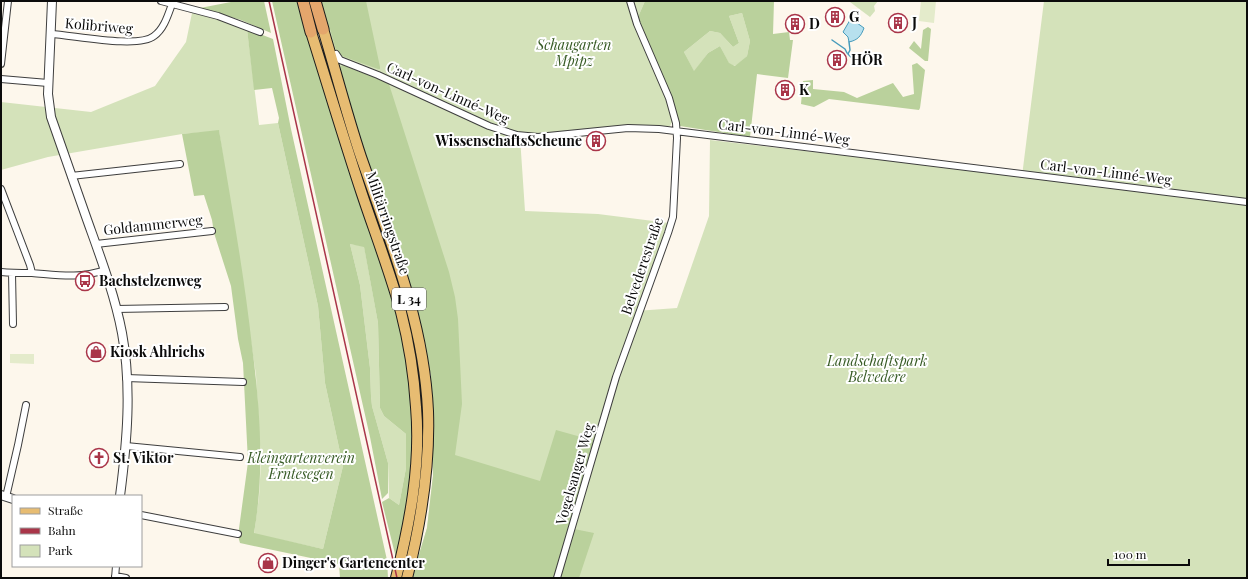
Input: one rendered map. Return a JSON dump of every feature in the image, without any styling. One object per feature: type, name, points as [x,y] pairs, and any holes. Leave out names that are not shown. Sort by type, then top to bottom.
[{"type":"highway","name":"Militärringstraße","points":[[303,1],[311,32]]},
{"type":"highway","name":"Militärringstraße","points":[[315,1],[323,29]]},
{"type":"main road","name":"Militärringstraße","points":[[323,29],[358,147],[391,241],[412,310],[424,373],[428,410],[427,469],[422,510],[407,578]]},
{"type":"main road","name":"Militärringstraße","points":[[311,32],[348,151],[395,292],[408,344],[413,374],[416,408],[416,470],[412,508],[396,578]]},
{"type":"street","points":[[1,64],[8,1]]},
{"type":"street","name":"Goldammerweg","points":[[52,1],[48,83],[51,117],[105,270],[122,333],[128,413],[120,495]]},
{"type":"street","points":[[161,1],[218,16],[260,32]]},
{"type":"street","name":"Belvederestraße","points":[[616,377],[668,233],[672,217],[677,131],[673,109],[637,24],[630,1]]},
{"type":"street","name":"Kolibriweg","points":[[51,34],[124,42],[145,41],[153,38],[158,33],[172,4]]},
{"type":"street","name":"Carl-von-Linné-Weg","points":[[336,54],[340,60],[378,75],[489,126],[517,135],[538,138],[628,128],[677,131],[1247,202]]},
{"type":"street","points":[[1,79],[48,83]]},
{"type":"street","points":[[71,176],[180,164]]},
{"type":"street","points":[[1,189],[32,273]]},
{"type":"street","name":"Goldammerweg","points":[[96,244],[212,231]]},
{"type":"street","points":[[1,272],[74,276],[95,274],[105,270]]},
{"type":"street","points":[[12,273],[13,324]]},
{"type":"street","points":[[116,310],[225,307]]},
{"type":"street","name":"Vogelsanger Weg","points":[[557,578],[616,377]]},
{"type":"street","points":[[126,378],[243,382]]},
{"type":"street","points":[[7,497],[26,405]]},
{"type":"street","points":[[126,446],[240,457]]},
{"type":"street","points":[[142,515],[238,534]]},
{"type":"street","points":[[116,567],[115,577],[126,578]]},
{"type":"green space","points":[[236,1],[264,1],[271,33],[241,20],[200,8]]},
{"type":"green space","points":[[272,1],[298,1],[324,91],[387,279],[398,320],[407,361],[413,431],[413,467],[397,562],[382,502],[389,498],[399,505],[406,468],[406,434],[384,416],[380,408],[378,323],[364,247],[350,244],[360,285],[370,368],[372,406],[388,463],[388,493],[382,499],[370,437]]},
{"type":"green space","name":"Landschaftspark Belvedere","points":[[319,1],[645,1],[638,17],[673,103],[673,120],[670,126],[624,126],[520,137],[525,211],[598,214],[669,223],[636,311],[677,308],[709,216],[710,140],[1022,176],[1044,1],[1247,1],[1247,578],[412,578],[427,528],[433,476],[431,375],[404,269],[372,177]]},
{"type":"green space","points":[[319,1],[366,1],[380,69],[339,55],[336,51],[330,29],[326,27]]},
{"type":"green space","points":[[645,1],[774,1],[773,34],[789,32],[790,40],[793,40],[788,78],[757,74],[750,137],[680,126],[673,103],[638,17]],"holes":[[[742,13],[750,41],[747,56],[735,66],[729,63],[720,46],[708,53],[694,71],[684,52],[710,31],[720,33],[733,47],[739,43],[729,16]]]},
{"type":"green space","points":[[878,1],[874,6],[875,11],[870,17],[850,2]]},
{"type":"green space","points":[[921,1],[936,1],[934,23],[919,21]]},
{"type":"green space","name":"Kleingartenverein Erntesegen","points":[[192,13],[217,19],[247,29],[259,125],[278,123],[318,306],[325,383],[343,466],[323,549],[254,534],[259,497],[261,462],[256,375],[219,131],[182,134],[48,157],[1,170],[1,102],[91,112],[155,86],[186,42]]},
{"type":"green space","points":[[742,13],[750,41],[747,56],[736,66],[729,64],[720,46],[708,53],[694,72],[684,52],[710,31],[720,33],[733,47],[739,43],[729,16]]},
{"type":"green space","points":[[928,27],[931,29],[928,61],[925,61],[909,48],[914,41],[921,49],[923,30]]},
{"type":"green space","points":[[247,29],[273,39],[291,129],[387,560],[388,578],[340,578],[339,564],[240,543],[238,536],[248,462],[243,363],[238,339],[231,286],[214,233],[212,220],[204,195],[194,196],[182,134],[219,130],[237,238],[255,369],[259,416],[260,463],[254,533],[323,549],[343,466],[325,383],[318,306],[278,123],[279,118],[272,88],[254,90]]},
{"type":"green space","points":[[917,63],[925,70],[919,110],[829,99],[814,107],[801,104],[803,81],[813,80],[813,89],[844,92],[857,98],[893,83],[903,97],[914,94],[912,65]]},
{"type":"green space","points":[[343,65],[385,82],[388,81],[449,272],[458,319],[462,404],[455,455],[540,481],[556,430],[599,442],[574,529],[594,533],[579,578],[412,578],[427,528],[433,476],[431,375],[404,269],[372,177],[338,68]]},
{"type":"green space","points":[[350,244],[364,246],[378,323],[380,408],[384,416],[406,434],[406,468],[399,505],[389,498],[388,463],[372,406],[370,368],[360,285]]},
{"type":"green space","points":[[10,354],[34,354],[34,364],[10,363]]},
{"type":"water","points":[[850,20],[853,20],[864,28],[859,37],[849,42],[848,37],[843,32]]},
{"type":"waterway","points":[[832,40],[845,49],[847,53]]},
{"type":"waterway","points":[[849,42],[850,50],[848,54],[857,63]]},
{"type":"railway","points":[[269,1],[397,578]]},
{"type":"place","name":"G","points":[[835,17]]},
{"type":"place","name":"J","points":[[898,23]]},
{"type":"place","name":"D","points":[[795,24]]},
{"type":"place","name":"HÖR","points":[[837,60]]},
{"type":"place","name":"K","points":[[785,90]]},
{"type":"place","name":"WissenschaftsScheune","points":[[596,141]]},
{"type":"place","name":"Bachstelzenweg","points":[[85,281]]},
{"type":"place","name":"Kiosk Ahlrichs","points":[[96,352]]},
{"type":"place","name":"St. Viktor","points":[[99,458]]},
{"type":"place","name":"Dinger's Gartencenter","points":[[268,563]]},
{"type":"park label","name":"Schaugarten Mpipz","points":[[574,54]]}]
